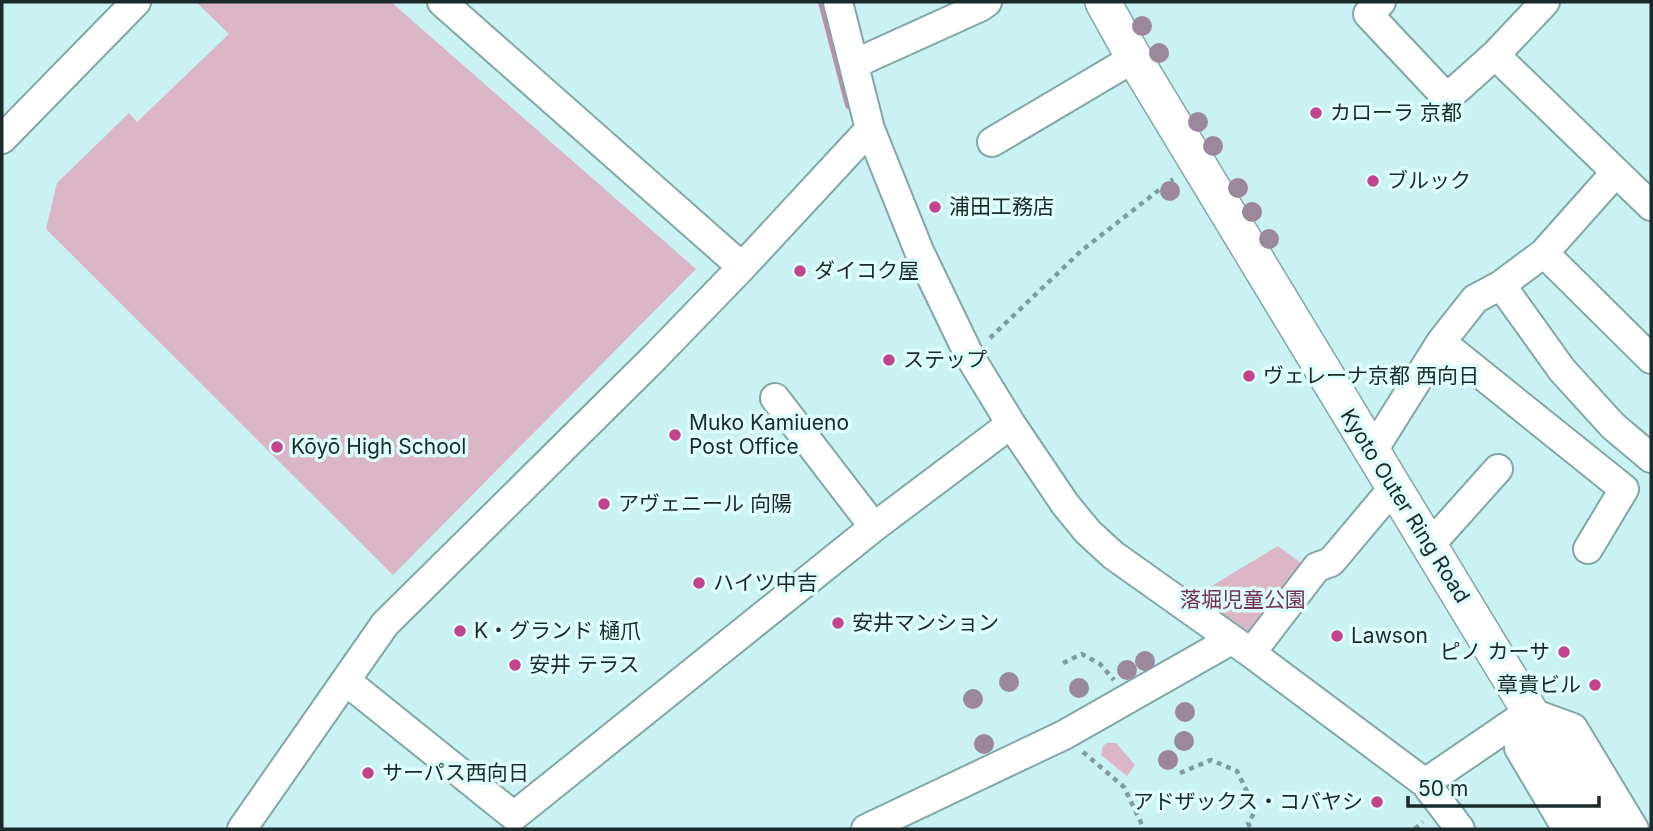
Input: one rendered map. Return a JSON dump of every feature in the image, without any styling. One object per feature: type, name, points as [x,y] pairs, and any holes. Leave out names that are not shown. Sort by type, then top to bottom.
[{"type":"main road","name":"Kyoto Outer Ring Road","points":[[1103,2],[1133,58],[1601,829]]},
{"type":"street","points":[[2,139],[136,2]]},
{"type":"street","points":[[442,2],[743,267]]},
{"type":"street","points":[[838,2],[870,129],[919,251],[970,357],[1011,424],[1066,504],[1088,532],[1113,555],[1425,783],[1460,829]]},
{"type":"street","points":[[854,64],[987,2]]},
{"type":"street","points":[[1381,2],[1368,14],[1447,98],[1495,55],[1545,2]]},
{"type":"street","points":[[1495,55],[1651,206]]},
{"type":"street","points":[[992,142],[1133,58]]},
{"type":"street","points":[[242,829],[385,624],[743,267],[870,129]]},
{"type":"street","points":[[1372,452],[1441,342],[1475,299],[1501,285],[1544,253],[1616,172]]},
{"type":"street","points":[[1544,253],[1651,359]]},
{"type":"street","points":[[1501,285],[1562,370],[1613,426],[1651,458]]},
{"type":"street","points":[[1441,342],[1624,489],[1588,550]]},
{"type":"street","points":[[775,398],[874,527]]},
{"type":"street","points":[[345,681],[514,816],[874,527],[1011,424]]},
{"type":"street","points":[[1430,545],[1498,469]]},
{"type":"street","points":[[866,829],[1064,736],[1241,647],[1317,567],[1331,562],[1394,487]]},
{"type":"street","points":[[1425,783],[1529,712]]},
{"type":"street","points":[[1529,712],[1519,747],[1567,829]]},
{"type":"street","points":[[1529,712],[1573,728],[1634,829]]},
{"type":"path","points":[[970,357],[1081,251],[1196,161]]},
{"type":"path","points":[[1063,663],[1082,654],[1100,664],[1117,683]]},
{"type":"path","points":[[1064,736],[1124,787],[1144,829]]},
{"type":"path","points":[[1180,774],[1211,760],[1237,771],[1255,810],[1248,823],[1251,829]]},
{"type":"green space","points":[[196,2],[391,2],[696,269],[393,575],[46,229],[57,183],[129,113],[137,122],[229,34]]},
{"type":"green space","name":"落堀児童公園","points":[[1278,546],[1301,563],[1284,593],[1249,639],[1190,599]]},
{"type":"green space","points":[[1116,743],[1135,765],[1127,776],[1101,755],[1103,746]]},
{"type":"waterway","points":[[822,2],[849,105]]},
{"type":"place","name":"カローラ 京都","points":[[1316,113]]},
{"type":"place","name":"ブルック","points":[[1373,181]]},
{"type":"place","name":"浦田工務店","points":[[935,207]]},
{"type":"place","name":"ダイコク屋","points":[[800,271]]},
{"type":"place","name":"ステップ","points":[[889,360]]},
{"type":"place","name":"ヴェレーナ京都 西向日","points":[[1249,376]]},
{"type":"place","name":"Muko Kamiueno Post Office","points":[[675,435]]},
{"type":"place","name":"Kōyō High School","points":[[277,447]]},
{"type":"place","name":"アヴェニール 向陽","points":[[604,504]]},
{"type":"place","name":"ハイツ中吉","points":[[699,583]]},
{"type":"place","name":"安井マンション","points":[[838,623]]},
{"type":"place","name":"K・グランド 樋爪","points":[[460,631]]},
{"type":"place","name":"Lawson","points":[[1337,636]]},
{"type":"place","name":"ピノ カーサ","points":[[1564,652]]},
{"type":"place","name":"安井 テラス","points":[[515,665]]},
{"type":"place","name":"章貴ビル","points":[[1595,685]]},
{"type":"place","name":"サーパス西向日","points":[[368,773]]},
{"type":"place","name":"アドザックス・コバヤシ","points":[[1377,802]]}]
